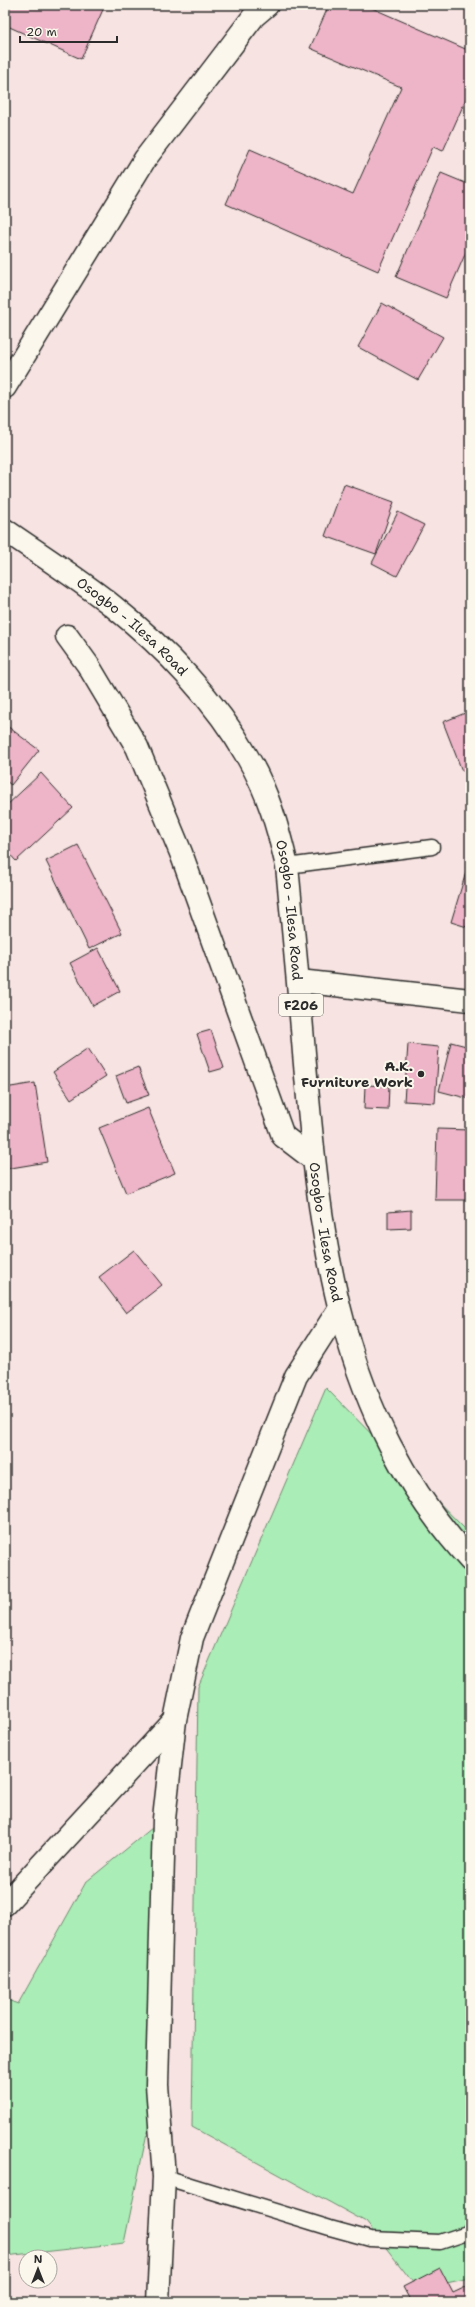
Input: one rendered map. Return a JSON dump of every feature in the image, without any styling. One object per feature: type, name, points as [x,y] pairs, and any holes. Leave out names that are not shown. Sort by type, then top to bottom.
[{"type":"street","points":[[5,387],[145,159],[259,9]]},
{"type":"street","name":"Osogbo - Ilesa Road","points":[[5,530],[114,607],[187,674],[248,758],[277,825],[287,866],[299,981],[313,1159],[322,1229],[339,1310],[366,1390],[390,1446],[418,1491],[457,1545],[470,1560]]},
{"type":"street","points":[[67,636],[88,665],[137,747],[181,853],[283,1136],[313,1159]]},
{"type":"street","points":[[299,981],[470,1000]]},
{"type":"street","points":[[158,2302],[164,2177],[157,2085],[164,1819],[175,1720],[192,1638],[296,1376],[339,1310]]},
{"type":"street","points":[[5,1904],[175,1720]]},
{"type":"lane","points":[[287,866],[432,847]]},
{"type":"lane","points":[[164,2177],[370,2239],[440,2242],[470,2232]]},
{"type":"green space","points":[[326,1388],[470,1534],[470,2278],[418,2289],[366,2222],[192,2127],[198,1687]]},
{"type":"green space","points":[[163,1819],[157,2085],[124,2243],[58,2250],[58,2249],[18,2249],[18,2255],[5,2256],[5,1999],[18,2004],[86,1882]]},
{"type":"building","points":[[5,5],[105,5],[81,59],[5,25]]},
{"type":"building","points":[[329,5],[365,5],[470,51],[470,90],[443,151],[433,147],[378,271],[226,204],[250,149],[353,194],[401,87],[310,48]]},
{"type":"building","points":[[441,173],[470,185],[470,243],[446,298],[396,277]]},
{"type":"building","points":[[382,303],[443,337],[418,380],[358,347]]},
{"type":"building","points":[[344,484],[394,502],[376,554],[325,536]]},
{"type":"building","points":[[398,512],[424,525],[397,576],[372,563]]},
{"type":"building","points":[[470,711],[470,768],[462,771],[443,722]]},
{"type":"building","points":[[7,726],[39,750],[11,785],[5,780],[5,729]]},
{"type":"building","points":[[41,773],[73,808],[16,861],[5,849],[5,807]]},
{"type":"building","points":[[78,845],[122,933],[89,949],[46,861]]},
{"type":"building","points":[[470,859],[470,928],[451,922]]},
{"type":"building","points":[[98,948],[120,991],[93,1006],[70,963]]},
{"type":"building","points":[[211,1030],[224,1068],[210,1072],[197,1034]]},
{"type":"building","points":[[451,1042],[470,1047],[470,1099],[439,1091]]},
{"type":"building","name":"A.K. Furniture Work","points":[[408,1044],[439,1047],[435,1103],[404,1101]]},
{"type":"building","points":[[88,1048],[106,1076],[71,1099],[53,1072]]},
{"type":"building","points":[[138,1067],[149,1095],[126,1103],[116,1076]]},
{"type":"building","points":[[35,1083],[47,1162],[5,1169],[5,1088]]},
{"type":"building","points":[[365,1085],[389,1086],[388,1110],[364,1109]]},
{"type":"building","points":[[148,1108],[175,1173],[126,1193],[99,1128]]},
{"type":"building","points":[[437,1129],[470,1130],[470,1200],[435,1200]]},
{"type":"building","points":[[411,1210],[411,1228],[388,1229],[388,1212]]},
{"type":"building","points":[[134,1250],[162,1285],[126,1313],[99,1277]]},
{"type":"building","points":[[440,2268],[453,2293],[470,2285],[470,2302],[411,2302],[403,2287]]},
{"type":"place","name":"A.K. Furniture Work","points":[[421,1074]]}]
